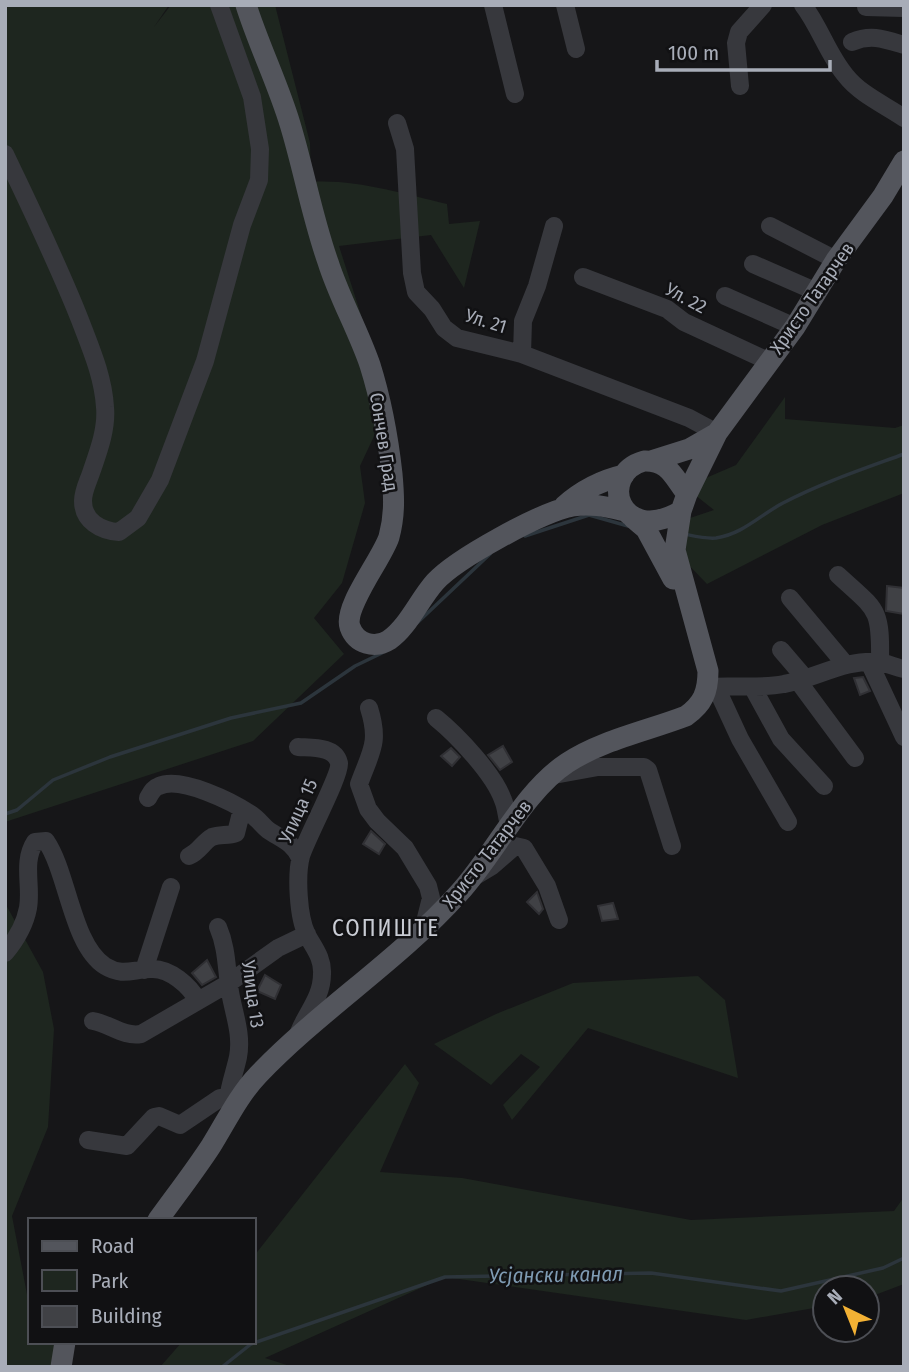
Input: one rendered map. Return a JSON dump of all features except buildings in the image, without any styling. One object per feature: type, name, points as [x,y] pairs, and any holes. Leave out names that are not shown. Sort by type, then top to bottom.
[{"type":"main road","name":"Сончев Град","points":[[246,5],[290,124],[328,265],[370,364],[383,416],[391,469],[393,522],[377,564],[351,610],[350,626],[355,636],[364,643],[374,645],[387,642],[401,630],[416,604],[446,572],[527,523],[556,512]]},
{"type":"main road","name":"Христо Татарчев","points":[[160,1218],[190,1178],[231,1102],[296,1040],[423,930],[471,879],[533,794],[551,776],[567,763],[591,750],[686,716],[697,708],[705,697],[712,687],[705,651],[689,608],[675,550],[684,503],[717,433],[768,361],[796,327],[836,260],[883,196],[904,162]]},
{"type":"main road","name":"Христо Татарчев","points":[[651,461],[689,449],[717,433]]},
{"type":"main road","points":[[556,512],[570,506],[601,505],[649,522],[667,519],[684,503],[671,470],[651,461],[633,466],[624,475],[619,489],[621,504],[629,514]]},
{"type":"main road","points":[[556,512],[587,490],[624,475]]},
{"type":"main road","name":"Христо Татарчев","points":[[629,514],[646,528],[652,537],[689,608]]},
{"type":"main road","points":[[61,1367],[65,1344]]},
{"type":"street","points":[[5,154],[63,277],[97,364],[106,415],[83,501],[86,513],[94,524],[102,529],[119,532],[138,518],[160,480],[205,361],[242,225],[259,180],[260,149],[253,97],[219,5]]},
{"type":"street","points":[[494,5],[515,94]]},
{"type":"street","points":[[565,5],[576,48]]},
{"type":"street","points":[[740,86],[736,43],[738,32],[763,5]]},
{"type":"street","points":[[866,7],[904,8]]},
{"type":"street","points":[[808,8],[845,76],[857,88],[904,118]]},
{"type":"street","points":[[852,42],[865,36],[880,37],[904,45]]},
{"type":"street","name":"Ул. 21","points":[[397,123],[405,149],[412,273],[416,292],[432,309],[444,328],[457,338],[522,354],[689,418],[717,433]]},
{"type":"street","points":[[522,354],[523,321],[537,286],[554,226]]},
{"type":"street","points":[[770,226],[836,260]]},
{"type":"street","points":[[754,264],[817,292]]},
{"type":"street","name":"Ул. 22","points":[[583,277],[667,309],[684,322],[768,361]]},
{"type":"street","points":[[725,296],[796,327]]},
{"type":"street","points":[[838,575],[875,608],[881,626],[875,662],[904,737]]},
{"type":"street","points":[[790,598],[846,665]]},
{"type":"street","points":[[781,650],[855,758]]},
{"type":"street","points":[[788,822],[712,687],[753,688],[802,680],[846,665],[875,662],[904,669]]},
{"type":"street","points":[[753,688],[782,739],[824,786]]},
{"type":"street","points":[[369,709],[376,739],[359,784],[359,791],[377,821],[405,848],[428,886],[431,898],[423,930]]},
{"type":"street","points":[[436,718],[460,738],[497,789],[504,801],[510,827]]},
{"type":"street","name":"Улица 15","points":[[296,1040],[314,1006],[322,977],[320,957],[307,934],[299,907],[300,858],[340,766],[336,756],[330,751],[298,747]]},
{"type":"street","points":[[551,776],[581,768],[645,766],[673,846]]},
{"type":"street","points":[[148,798],[154,789],[161,785],[174,784],[221,797],[295,847],[300,858]]},
{"type":"street","points":[[189,856],[217,835],[236,833],[242,809]]},
{"type":"street","points":[[5,953],[20,929],[28,908],[30,849],[35,842],[46,841],[54,852],[67,899],[74,911],[81,935],[92,954],[106,967],[121,972],[159,970],[190,988],[198,1001]]},
{"type":"street","points":[[471,879],[492,866],[515,846],[524,848],[547,886],[559,920]]},
{"type":"street","points":[[144,970],[171,887]]},
{"type":"street","name":"Улица 13","points":[[218,927],[225,948],[238,1028],[238,1055],[231,1080],[231,1102]]},
{"type":"street","points":[[93,1021],[107,1023],[127,1034],[141,1034],[229,983],[278,948],[307,934]]},
{"type":"street","points":[[88,1140],[127,1146],[154,1117],[159,1116],[180,1125],[220,1098],[231,1102]]},
{"type":"green space","points":[[5,5],[169,5],[154,27],[171,5],[275,5],[310,143],[311,182],[362,185],[447,204],[449,224],[480,221],[464,288],[431,235],[339,246],[375,359],[376,432],[360,466],[365,503],[342,583],[314,618],[344,654],[253,741],[5,822]]},
{"type":"green space","points":[[785,397],[785,419],[895,428],[904,425],[904,493],[822,525],[707,584],[679,555],[684,520],[714,510],[685,487],[736,465]]},
{"type":"green space","points":[[5,903],[43,972],[54,1029],[48,1127],[12,1216],[28,1300],[28,1344],[53,1344],[73,1367],[5,1367]]},
{"type":"green space","points":[[698,976],[725,1000],[738,1078],[588,1028],[512,1120],[503,1105],[540,1067],[521,1054],[491,1085],[434,1044],[496,1014],[573,983]]},
{"type":"green space","points":[[405,1064],[419,1083],[380,1172],[462,1178],[691,1220],[894,1211],[904,1197],[904,1284],[881,1293],[881,1274],[811,1274],[811,1308],[746,1320],[445,1277],[265,1358],[293,1367],[160,1367],[180,1344],[256,1344],[256,1253]]},
{"type":"waterway","points":[[684,534],[708,538],[726,536],[797,496],[904,454]]},
{"type":"waterway","points":[[525,536],[589,515],[628,526]]},
{"type":"waterway","points":[[417,623],[490,554]]},
{"type":"waterway","points":[[5,814],[17,810],[53,780],[110,757],[231,718],[301,703],[355,666],[382,653]]},
{"type":"waterway","name":"Усјански канал","points":[[256,1342],[445,1277],[651,1273],[781,1291],[883,1268],[904,1258]]},
{"type":"waterway","name":"Усјански канал","points":[[222,1367],[251,1344]]},
{"type":"district","name":"СОПИШТЕ","points":[[386,928]]}]
